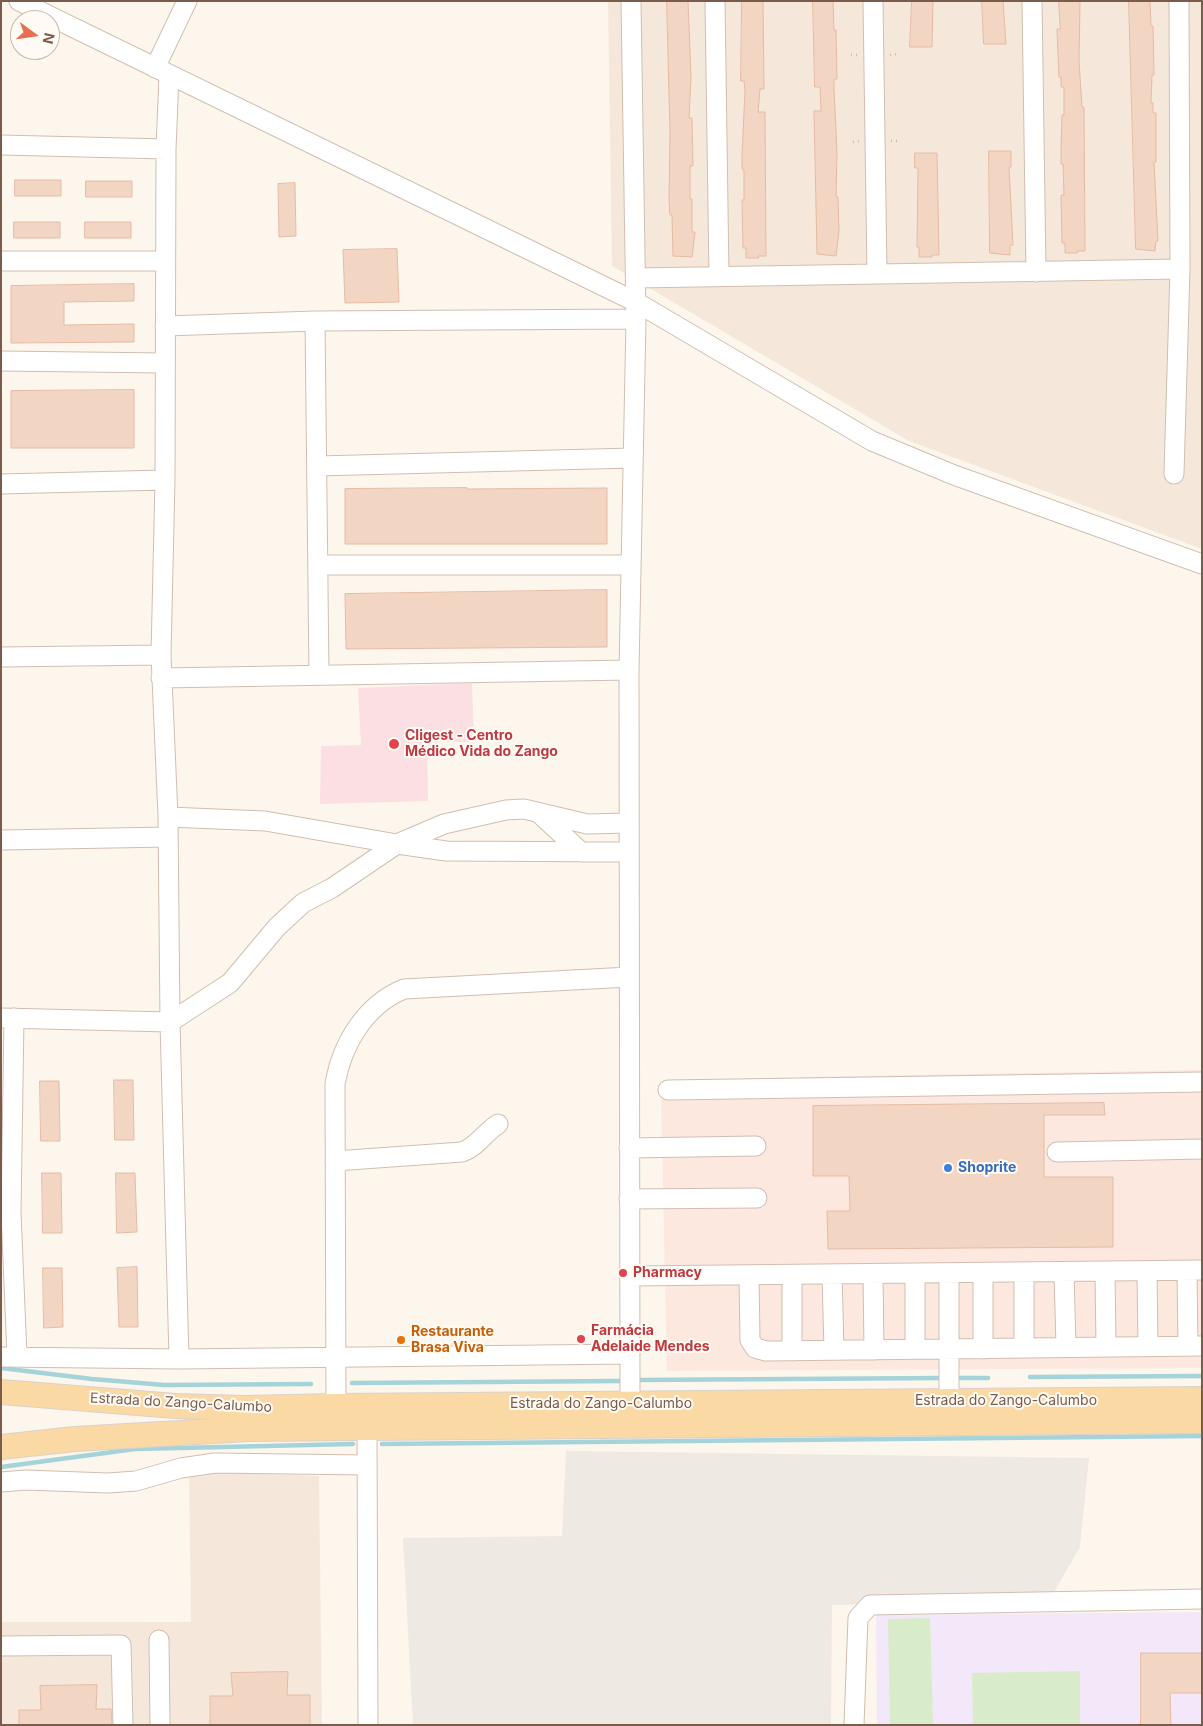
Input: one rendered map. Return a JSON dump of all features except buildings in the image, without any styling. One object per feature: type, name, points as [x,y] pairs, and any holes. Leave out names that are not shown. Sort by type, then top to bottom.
[{"type":"main road","name":"Estrada do Zango-Calumbo","points":[[1,1392],[235,1408],[336,1382],[630,1388],[949,1386],[1202,1400]]},
{"type":"main road","points":[[1,1447],[180,1432],[367,1446],[1202,1421]]},
{"type":"street","points":[[19,1],[636,311],[872,440],[905,456],[1202,564]]},
{"type":"street","points":[[179,1359],[170,1022],[168,817],[161,678],[165,480],[164,261],[166,149],[162,72],[187,1]]},
{"type":"street","points":[[630,1],[636,278],[628,822],[630,1388]]},
{"type":"street","points":[[715,1],[720,277]]},
{"type":"street","points":[[872,1],[877,274]]},
{"type":"street","points":[[1032,1],[1036,272]]},
{"type":"street","points":[[1174,474],[1180,269],[1179,1]]},
{"type":"street","points":[[1,145],[166,149]]},
{"type":"street","points":[[1,262],[164,261]]},
{"type":"street","points":[[636,278],[1180,269]]},
{"type":"street","points":[[165,326],[636,311]]},
{"type":"street","points":[[315,321],[319,675]]},
{"type":"street","points":[[1,361],[165,363]]},
{"type":"street","points":[[317,466],[633,458]]},
{"type":"street","points":[[1,484],[165,480]]},
{"type":"street","points":[[318,565],[631,565]]},
{"type":"street","points":[[1,657],[161,655]]},
{"type":"street","points":[[161,678],[629,670]]},
{"type":"street","points":[[628,822],[587,824],[524,808],[506,810],[444,824],[398,844],[332,888],[303,903],[276,928],[230,983],[170,1022],[8,1018],[6,1212],[9,1357],[179,1359],[336,1382],[629,1354]]},
{"type":"street","points":[[540,813],[581,852]]},
{"type":"street","points":[[168,817],[266,821],[446,851],[628,852]]},
{"type":"street","points":[[540,852],[587,824]]},
{"type":"street","points":[[1,840],[168,837]]},
{"type":"street","points":[[336,1382],[335,1084],[338,1068],[357,1027],[373,1008],[388,996],[404,989],[629,977]]},
{"type":"street","points":[[668,1090],[1202,1082]]},
{"type":"street","points":[[335,1161],[462,1152],[470,1149],[489,1130],[498,1124]]},
{"type":"street","points":[[629,1148],[756,1146]]},
{"type":"street","points":[[1056,1152],[1202,1149]]},
{"type":"street","points":[[629,1199],[758,1198]]},
{"type":"street","points":[[629,1276],[749,1276],[792,1276],[1194,1270],[1195,1346],[766,1351],[755,1348],[750,1340],[749,1276]]},
{"type":"street","points":[[1147,1271],[1148,1346]]},
{"type":"street","points":[[1064,1272],[1066,1347]]},
{"type":"street","points":[[1105,1272],[1106,1347]]},
{"type":"street","points":[[982,1273],[983,1348]]},
{"type":"street","points":[[1024,1273],[1024,1348]]},
{"type":"street","points":[[873,1274],[874,1350]]},
{"type":"street","points":[[915,1274],[915,1349]]},
{"type":"street","points":[[949,1274],[949,1386]]},
{"type":"street","points":[[832,1275],[834,1350]]},
{"type":"street","points":[[792,1276],[792,1351]]},
{"type":"street","points":[[1,1482],[26,1480],[108,1483],[136,1481],[181,1468],[367,1446],[368,1725]]},
{"type":"street","points":[[854,1725],[858,1618],[870,1605],[1202,1599]]},
{"type":"street","points":[[159,1640],[160,1725]]},
{"type":"street","points":[[1,1646],[121,1645],[123,1725]]},
{"type":"path","points":[[889,55],[898,54]]},
{"type":"path","points":[[889,141],[900,141]]},
{"type":"shaded area","points":[[608,1],[1202,1],[1202,549],[909,441],[612,266]]},
{"type":"shaded area","name":"Cligest - Centro Médico Vida do Zango","points":[[472,683],[474,742],[427,742],[428,801],[320,804],[321,746],[361,745],[358,688]]},
{"type":"shaded area","name":"Shoprite","points":[[1202,1070],[1202,1368],[667,1371],[661,1100],[688,1090],[795,1094],[800,1077]]},
{"type":"shaded area","points":[[566,1451],[1089,1458],[1080,1547],[1050,1599],[832,1605],[831,1725],[413,1725],[403,1538],[562,1536]]},
{"type":"shaded area","points":[[189,1471],[319,1476],[322,1725],[1,1725],[1,1622],[191,1622]]},
{"type":"shaded area","points":[[1202,1612],[1202,1725],[877,1725],[876,1615]]},
{"type":"green space","points":[[930,1618],[933,1725],[890,1725],[888,1619]]},
{"type":"green space","points":[[1080,1671],[1080,1725],[973,1725],[972,1673]]},
{"type":"waterway","points":[[1,1368],[92,1379],[164,1385],[311,1384]]},
{"type":"waterway","points":[[1030,1377],[1202,1376]]},
{"type":"waterway","points":[[638,1380],[944,1378]]},
{"type":"waterway","points":[[954,1378],[988,1378]]},
{"type":"waterway","points":[[352,1383],[619,1381]]},
{"type":"waterway","points":[[382,1444],[1202,1436]]},
{"type":"waterway","points":[[1,1467],[135,1449],[353,1444]]},
{"type":"place","name":"Cligest - Centro Médico Vida do Zango","points":[[394,744]]},
{"type":"place","name":"Shoprite","points":[[948,1168]]},
{"type":"place","name":"Pharmacy","points":[[623,1273]]},
{"type":"place","name":"Farmácia Adelaide Mendes","points":[[581,1339]]},
{"type":"place","name":"Restaurante Brasa Viva","points":[[401,1340]]}]
